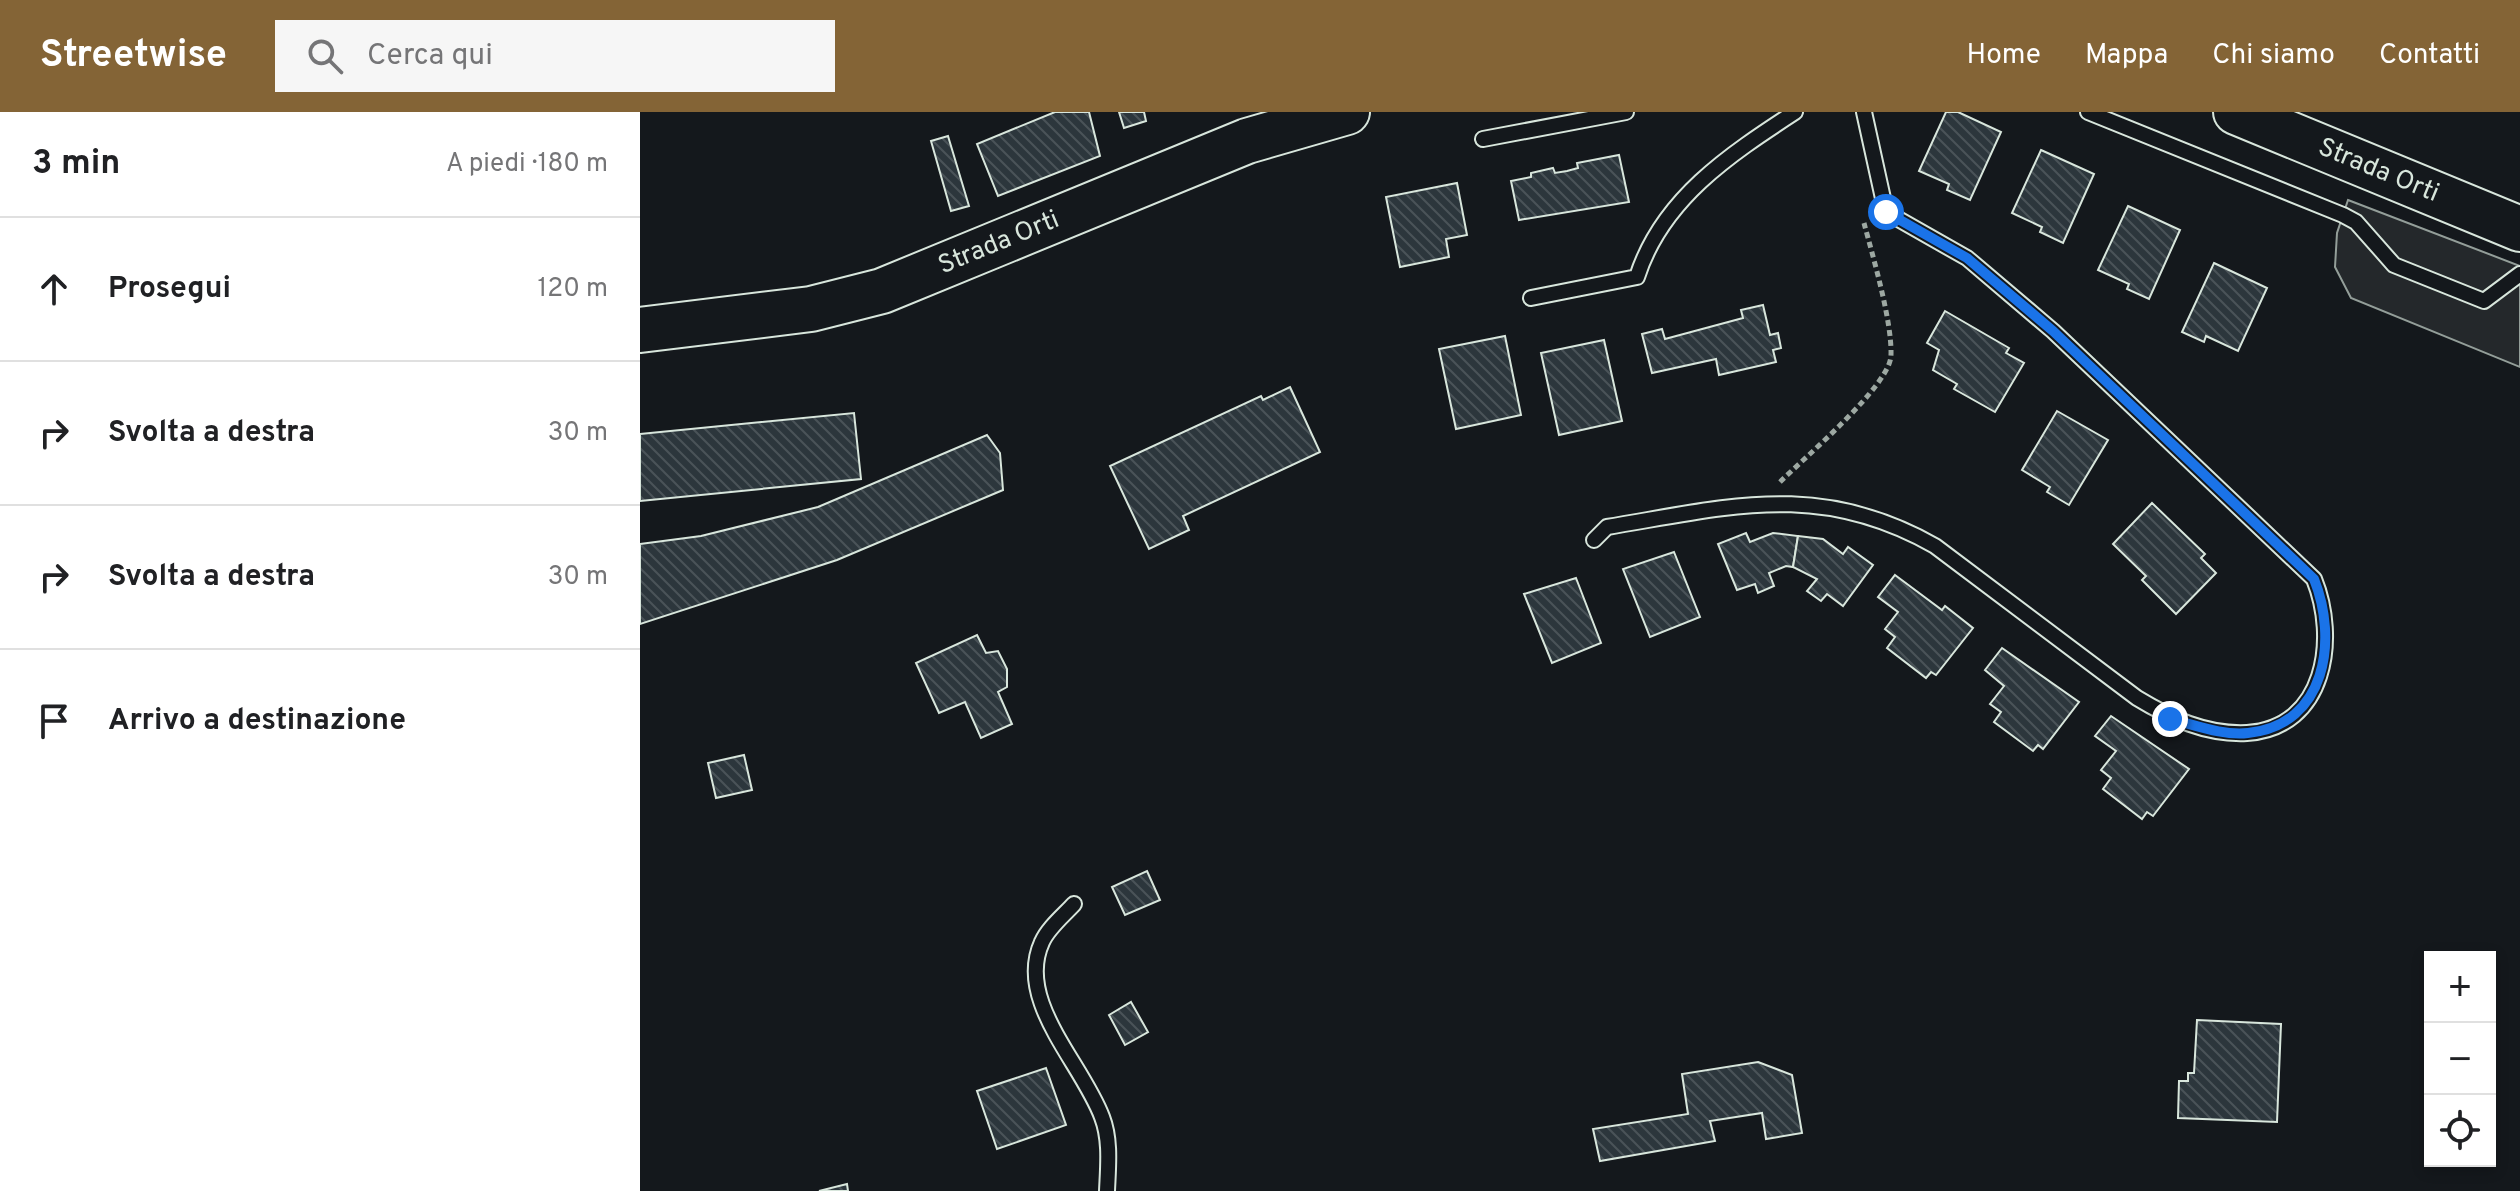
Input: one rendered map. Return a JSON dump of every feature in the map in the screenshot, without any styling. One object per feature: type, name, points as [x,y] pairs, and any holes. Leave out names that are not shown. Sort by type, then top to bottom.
[{"type":"main road","name":"Strada Orti","points":[[640,330],[811,309],[882,291],[1247,141],[1347,112]]},
{"type":"main road","name":"Strada Orti","points":[[2236,112],[2520,229]]},
{"type":"lane","points":[[1483,139],[1626,112]]},
{"type":"lane","points":[[1531,298],[1637,277],[1645,251],[1666,217],[1698,183],[1737,150],[1795,112]]},
{"type":"lane","points":[[1594,540],[1607,527],[1760,502],[1818,506],[1864,514],[1908,530],[1935,546],[2137,698],[2170,719],[2216,731],[2249,733],[2285,721],[2308,702],[2322,672],[2326,642],[2323,602],[2314,579],[2053,331],[1967,258],[1886,212],[1864,112]]},
{"type":"lane","points":[[2088,112],[2343,215],[2356,222],[2394,265],[2484,301],[2520,274]]},
{"type":"lane","points":[[1074,904],[1043,940],[1035,967],[1036,991],[1102,1117],[1108,1148],[1107,1191]]},
{"type":"path","points":[[1760,502],[1878,386],[1892,357],[1878,275],[1863,220]]},
{"type":"shaded area","points":[[2348,200],[2520,266],[2520,367],[2351,298],[2335,267],[2337,233]]},
{"type":"building","points":[[1055,112],[1089,112],[1100,156],[998,196],[977,144]]},
{"type":"building","points":[[1119,112],[1144,112],[1146,121],[1124,128]]},
{"type":"building","points":[[1946,112],[1958,112],[2001,132],[1970,200],[1947,190],[1949,184],[1919,171]]},
{"type":"building","points":[[948,136],[969,206],[951,211],[931,141]]},
{"type":"building","points":[[2041,150],[2094,174],[2063,243],[2040,232],[2042,227],[2012,213]]},
{"type":"building","points":[[1619,155],[1629,202],[1519,220],[1511,181],[1553,168],[1555,173],[1567,171],[1578,168],[1577,163]]},
{"type":"building","points":[[1457,183],[1467,235],[1446,239],[1449,257],[1400,267],[1386,197]]},
{"type":"building","points":[[2128,206],[2180,230],[2149,299],[2127,289],[2129,284],[2098,270]]},
{"type":"building","points":[[2214,263],[2267,288],[2238,351],[2206,336],[2204,342],[2182,332]]},
{"type":"building","points":[[1763,305],[1770,335],[1778,333],[1781,348],[1773,350],[1776,362],[1719,375],[1716,359],[1652,373],[1642,334],[1662,329],[1665,339],[1743,318],[1741,310]]},
{"type":"building","points":[[1945,311],[2009,348],[2006,353],[2024,363],[1995,412],[1954,389],[1957,384],[1933,370],[1939,350],[1927,343]]},
{"type":"building","points":[[1505,336],[1521,415],[1456,429],[1439,349]]},
{"type":"building","points":[[1604,340],[1622,421],[1559,435],[1541,353]]},
{"type":"building","points":[[1290,387],[1320,452],[1183,516],[1189,530],[1149,549],[1110,466],[1261,396],[1263,400]]},
{"type":"building","points":[[2057,411],[2108,440],[2069,505],[2047,492],[2050,487],[2022,470]]},
{"type":"building","points":[[854,413],[861,479],[640,501],[640,434]]},
{"type":"building","points":[[987,435],[1000,453],[1003,490],[837,560],[640,624],[640,544],[701,536],[818,507]]},
{"type":"building","points":[[2152,503],[2205,554],[2201,558],[2216,573],[2176,614],[2142,580],[2146,576],[2113,544]]},
{"type":"building","points":[[1746,533],[1750,542],[1773,533],[1798,536],[1793,567],[1786,566],[1769,573],[1774,586],[1758,593],[1755,584],[1737,590],[1718,544]]},
{"type":"building","points":[[1798,536],[1823,539],[1843,554],[1848,547],[1873,565],[1843,606],[1827,594],[1821,601],[1807,591],[1817,579],[1793,567]]},
{"type":"building","points":[[1674,552],[1700,617],[1650,637],[1623,569]]},
{"type":"building","points":[[1895,575],[1942,610],[1945,606],[1973,628],[1936,675],[1931,672],[1926,678],[1887,648],[1895,637],[1885,629],[1898,612],[1878,597]]},
{"type":"building","points":[[1576,578],[1601,643],[1552,663],[1524,594]]},
{"type":"building","points":[[977,635],[986,653],[998,651],[1007,669],[1007,687],[998,692],[1012,724],[981,738],[965,702],[939,713],[916,663]]},
{"type":"building","points":[[2002,648],[2079,702],[2043,749],[2038,745],[2033,751],[1994,722],[2001,712],[1990,704],[2004,686],[1985,670]]},
{"type":"building","points":[[2111,716],[2189,769],[2153,816],[2147,812],[2142,819],[2103,789],[2111,778],[2101,770],[2116,751],[2095,736]]},
{"type":"building","points":[[744,755],[752,790],[716,798],[708,763]]},
{"type":"building","points":[[1147,871],[1160,900],[1125,915],[1112,887]]},
{"type":"building","points":[[1131,1002],[1148,1032],[1125,1045],[1109,1015]]},
{"type":"building","points":[[2197,1020],[2281,1024],[2277,1122],[2178,1118],[2179,1081],[2188,1081],[2188,1073],[2194,1073]]},
{"type":"building","points":[[1758,1062],[1792,1075],[1802,1133],[1766,1139],[1762,1113],[1710,1121],[1715,1141],[1600,1161],[1593,1129],[1688,1114],[1682,1074]]},
{"type":"building","points":[[1046,1068],[1066,1125],[997,1149],[977,1091]]},
{"type":"building","points":[[847,1184],[848,1191],[819,1191]]},
{"type":"route","points":[[1886,212],[1967,258],[2053,331],[2314,579],[2323,602],[2326,642],[2322,672],[2308,702],[2285,721],[2249,733],[2216,731],[2170,719]]}]
